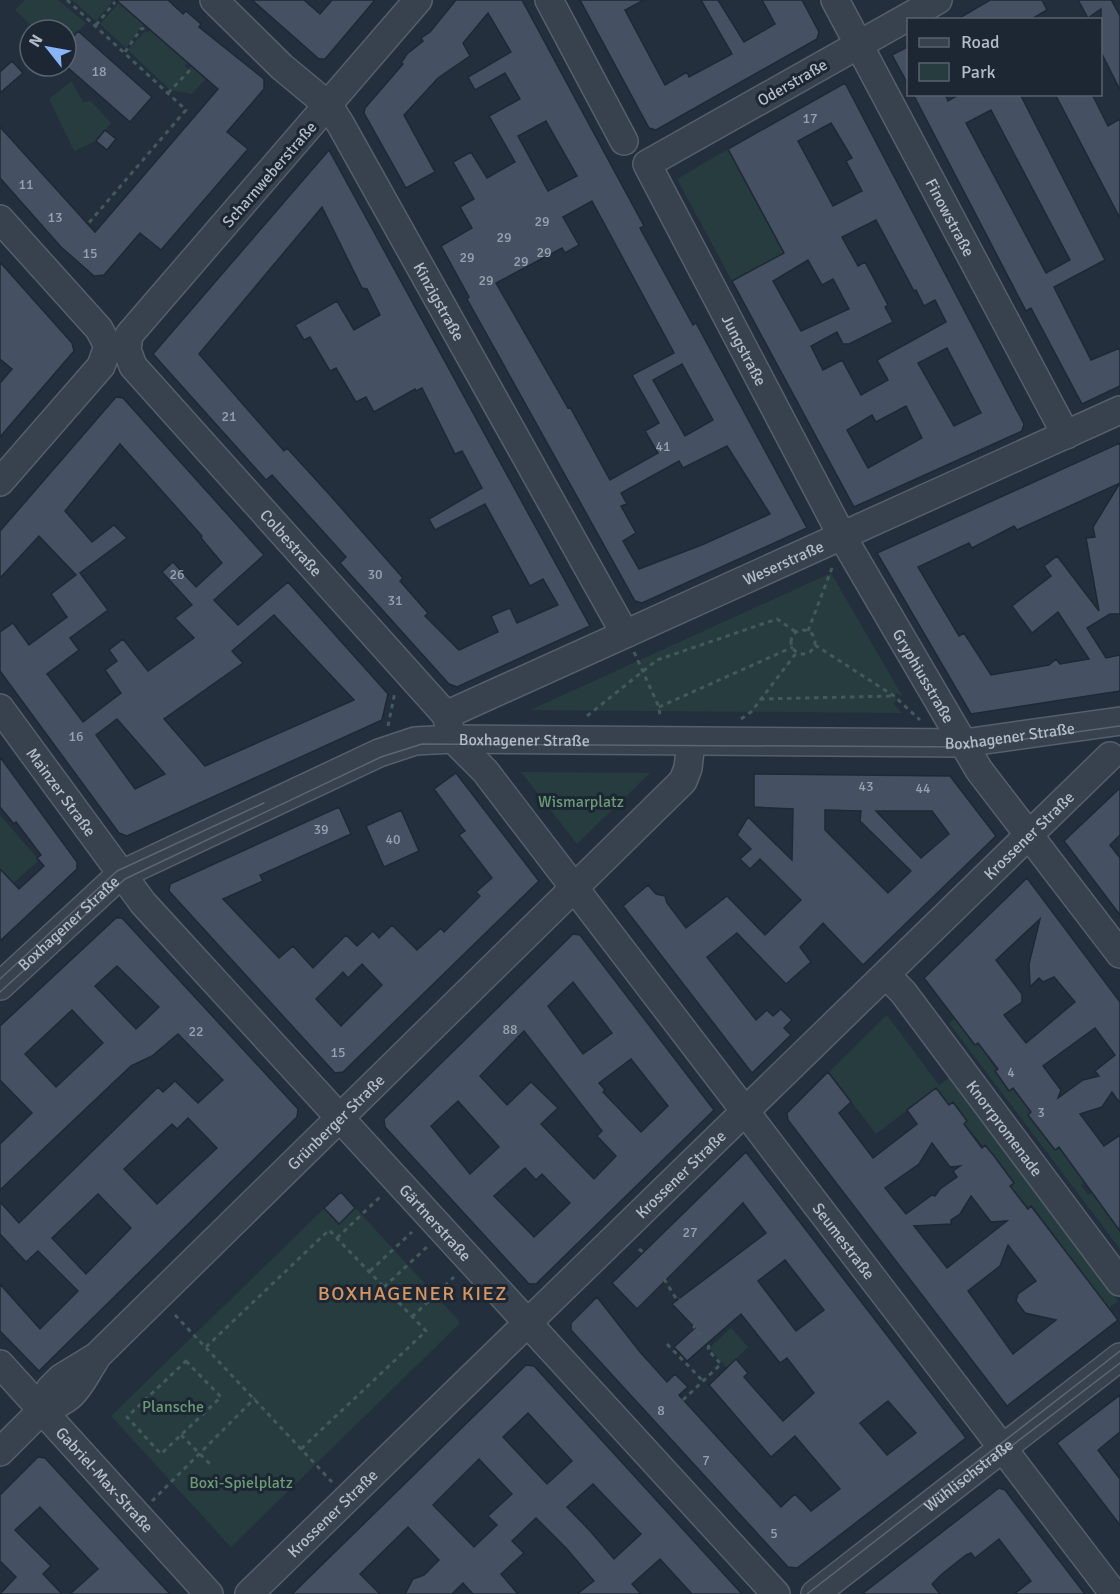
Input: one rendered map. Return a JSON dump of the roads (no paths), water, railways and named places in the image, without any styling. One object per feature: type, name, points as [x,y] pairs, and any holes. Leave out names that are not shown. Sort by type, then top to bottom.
[{"type":"street","name":"Kinzigstraße","points":[[214,0],[282,67],[329,106],[625,634]]},
{"type":"street","name":"Scharnweberstraße","points":[[0,482],[329,106],[418,0]]},
{"type":"street","points":[[549,0],[624,141]]},
{"type":"street","name":"Finowstraße","points":[[835,0],[1066,435]]},
{"type":"street","name":"Oderstraße","points":[[646,164],[938,0]]},
{"type":"street","name":"Jungstraße","points":[[646,164],[842,537]]},
{"type":"street","name":"Colbestraße","points":[[0,219],[118,348],[450,727]]},
{"type":"street","name":"Weserstraße","points":[[450,727],[625,634],[1120,410]]},
{"type":"street","name":"Gryphiusstraße","points":[[842,537],[979,770],[1120,954]]},
{"type":"street","name":"Mainzer Straße","points":[[0,708],[120,874]]},
{"type":"street","name":"Boxhagener Straße","points":[[0,986],[120,874],[380,753],[450,727],[691,742],[964,743],[1120,722]]},
{"type":"street","points":[[450,727],[574,889],[683,781],[691,742]]},
{"type":"street","name":"Krossener Straße","points":[[249,1594],[1110,756]]},
{"type":"street","name":"Gärtnerstraße","points":[[120,874],[143,903],[777,1594]]},
{"type":"street","name":"Seumestraße","points":[[574,889],[1113,1594]]},
{"type":"street","name":"Grünberger Straße","points":[[0,1452],[42,1410],[50,1389],[61,1378],[97,1356],[574,889]]},
{"type":"street","name":"Knorrpromenade","points":[[886,975],[903,992],[1120,1282]]},
{"type":"street","name":"Wühlischstraße","points":[[815,1594],[1120,1357]]},
{"type":"street","name":"Gabriel-Max-Straße","points":[[0,1364],[209,1594]]},
{"type":"tram line","points":[[0,992],[125,879],[381,757],[422,744],[967,747],[1120,726]]},
{"type":"tram line","points":[[0,979],[117,871],[264,803]]},
{"type":"tram line","points":[[807,1594],[1120,1351]]},
{"type":"tram line","points":[[937,1503],[1120,1363]]},
{"type":"district","name":"BOXHAGENER KIEZ","points":[[413,1293]]},
{"type":"park label","name":"Wismarplatz","points":[[581,801]]},
{"type":"park label","name":"Plansche","points":[[173,1406]]},
{"type":"park label","name":"Boxi-Spielplatz","points":[[241,1482]]}]
